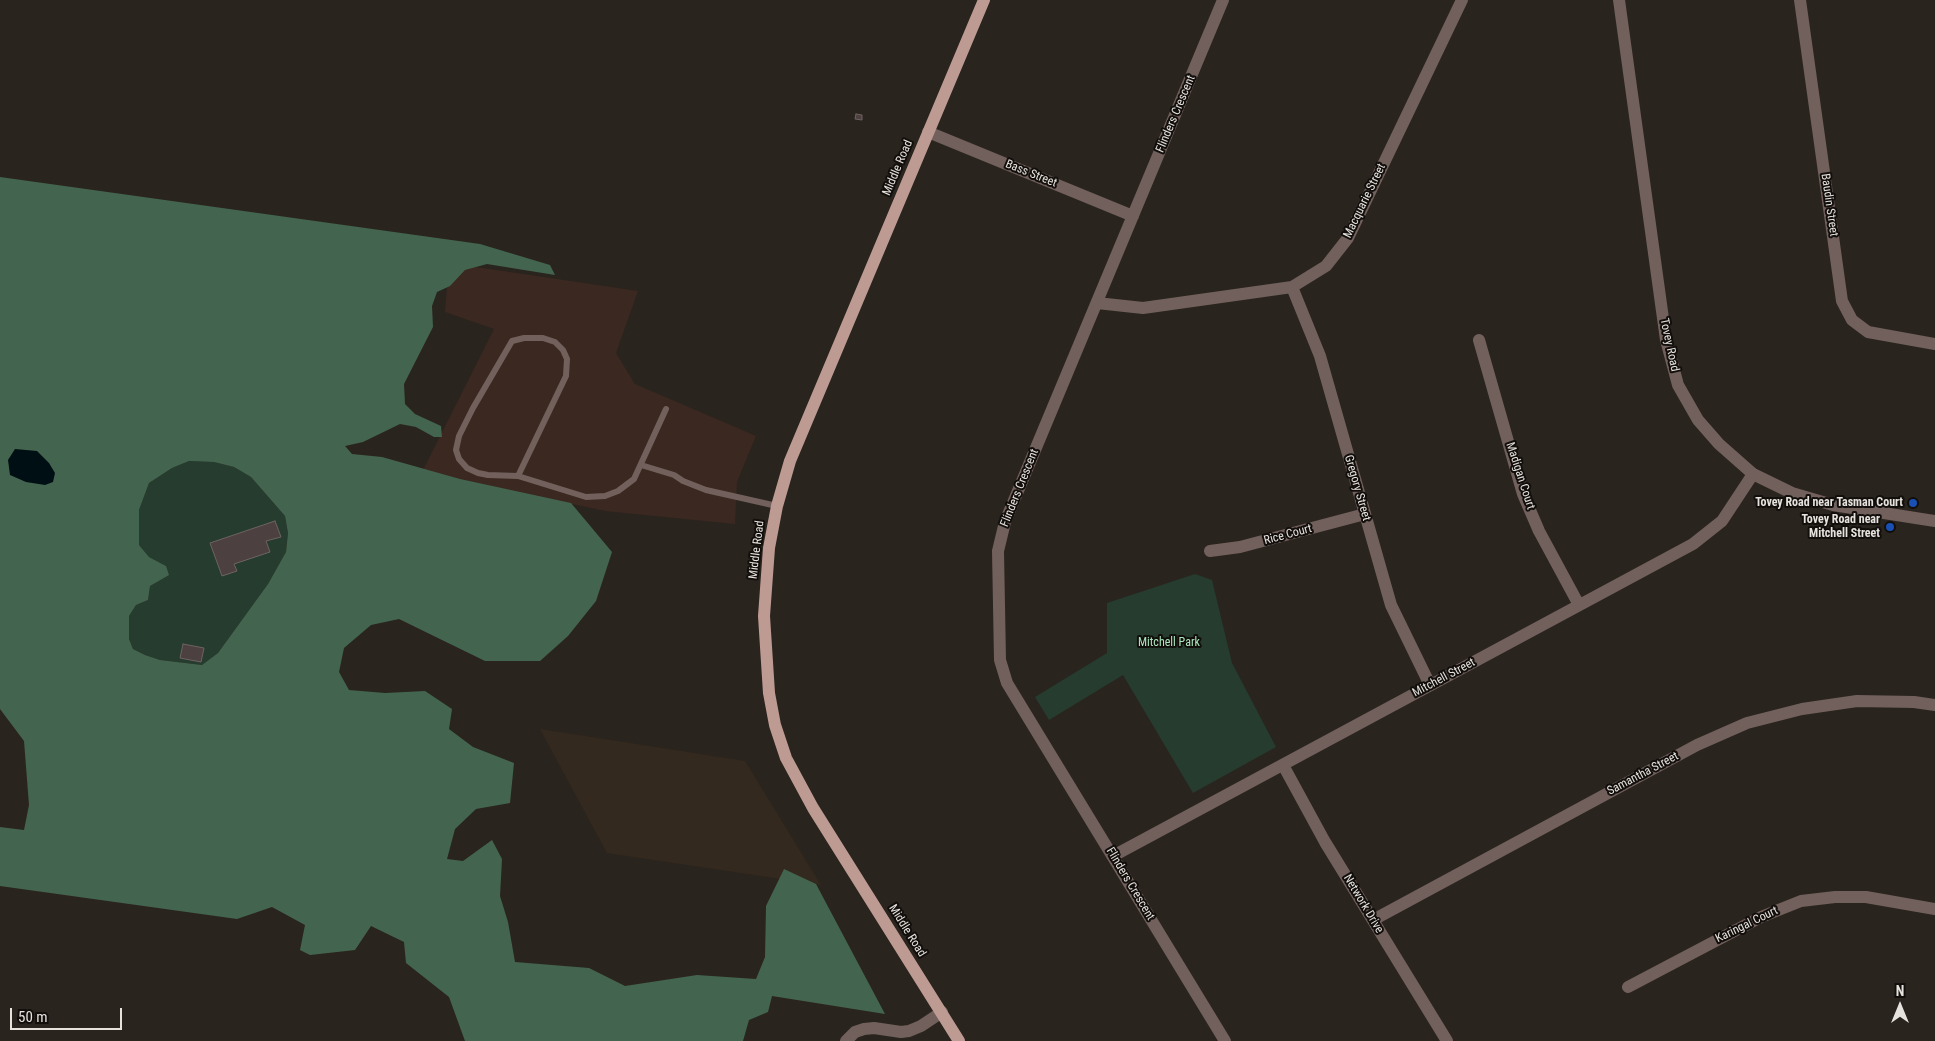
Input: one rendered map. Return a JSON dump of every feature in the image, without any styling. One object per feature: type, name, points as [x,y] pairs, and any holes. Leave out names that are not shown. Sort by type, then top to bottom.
[{"type":"main road","name":"Middle Road","points":[[964,48],[978,0]]},
{"type":"main road","name":"Middle Road","points":[[959,1041],[813,808],[786,758],[775,726],[769,693],[764,616],[769,548],[777,506],[794,453],[984,0]]},
{"type":"street","name":"Flinders Crescent","points":[[1223,0],[1005,522],[998,551],[1000,660],[1007,683],[1225,1041]]},
{"type":"street","name":"Macquarie Street","points":[[1097,303],[1143,308],[1292,287],[1326,266],[1348,238],[1462,0]]},
{"type":"street","name":"Tovey Road","points":[[1619,0],[1666,340],[1678,385],[1698,420],[1719,444],[1753,474],[1792,493],[1833,505],[1935,522]]},
{"type":"street","name":"Baudin Street","points":[[1800,0],[1842,301],[1852,320],[1868,332],[1935,344]]},
{"type":"street","name":"Bass Street","points":[[928,132],[1133,216]]},
{"type":"street","name":"Gregory Street","points":[[1292,287],[1320,356],[1390,606],[1430,685]]},
{"type":"street","name":"Madigan Court","points":[[1480,340],[1523,494],[1539,532],[1578,606]]},
{"type":"street","name":"Mitchell Street","points":[[1113,856],[1693,544],[1722,520],[1753,474]]},
{"type":"street","name":"Rice Court","points":[[1210,551],[1240,547],[1365,514]]},
{"type":"street","name":"Samantha Street","points":[[1373,920],[1697,745],[1747,723],[1802,709],[1856,701],[1914,702],[1935,705]]},
{"type":"street","name":"Network Drive","points":[[1283,765],[1325,842],[1447,1041]]},
{"type":"street","name":"Karingal Court","points":[[1628,987],[1760,916],[1801,901],[1835,897],[1866,897],[1935,909]]},
{"type":"street","points":[[846,1041],[855,1032],[864,1029],[909,1031],[922,1026],[942,1012]]},
{"type":"lane","points":[[518,476],[566,376],[567,359],[555,342],[543,338],[524,338],[512,341],[459,436],[456,450],[459,459],[467,468],[478,473],[518,476],[586,497],[597,497],[618,492],[634,479],[666,409]]},
{"type":"lane","points":[[641,465],[674,475],[683,481],[706,490],[777,506]]},
{"type":"shaded area","points":[[449,263],[638,291],[616,353],[635,384],[756,436],[737,482],[735,524],[605,511],[422,472],[494,329],[445,312]]},
{"type":"shaded area","points":[[15,449],[37,451],[49,463],[55,473],[53,482],[45,485],[26,482],[10,475],[8,460]]},
{"type":"shaded area","points":[[540,729],[745,761],[821,885],[607,853]]},
{"type":"green space","points":[[0,177],[480,244],[550,265],[555,275],[487,264],[465,270],[450,286],[437,292],[432,306],[433,327],[404,384],[405,404],[415,414],[441,426],[442,437],[434,437],[416,427],[400,424],[363,442],[345,446],[352,454],[382,457],[460,479],[571,503],[612,552],[596,601],[568,636],[540,661],[485,661],[399,619],[371,625],[344,648],[339,672],[349,690],[385,693],[425,691],[452,709],[449,729],[473,747],[514,763],[510,803],[476,809],[455,829],[447,859],[463,861],[492,840],[502,859],[500,896],[508,922],[515,962],[589,968],[625,986],[697,975],[756,979],[765,957],[766,906],[784,869],[816,884],[885,1014],[772,996],[768,1012],[749,1020],[743,1041],[465,1041],[449,997],[406,963],[404,942],[371,926],[355,950],[310,955],[300,950],[305,925],[272,907],[237,919],[0,886],[0,827],[24,830],[29,805],[24,741],[0,709]],"holes":[[[189,461],[214,462],[234,467],[251,477],[285,516],[288,533],[286,552],[268,584],[218,653],[202,665],[160,660],[133,649],[129,639],[129,616],[136,605],[148,600],[150,586],[169,575],[166,566],[149,557],[139,545],[139,510],[149,483],[172,468]]]},
{"type":"green space","points":[[189,461],[214,462],[234,467],[251,477],[285,516],[288,533],[286,552],[268,584],[218,653],[202,665],[160,660],[145,655],[133,649],[129,639],[129,616],[136,605],[148,600],[150,586],[160,579],[166,566],[149,557],[139,545],[139,510],[149,483],[172,468]]},
{"type":"green space","name":"Mitchell Park","points":[[1195,574],[1212,580],[1232,663],[1276,747],[1193,793],[1123,675],[1049,720],[1035,697],[1107,653],[1107,603]]},
{"type":"building","points":[[856,114],[862,115],[862,120],[855,119]]},
{"type":"building","points":[[275,521],[281,537],[266,541],[270,552],[234,564],[237,571],[222,576],[210,543]]},
{"type":"building","points":[[183,644],[204,648],[201,662],[180,658]]},
{"type":"place","name":"Tovey Road near Tasman Court","points":[[1913,503]]},
{"type":"place","name":"Tovey Road near Mitchell Street","points":[[1890,527]]}]
